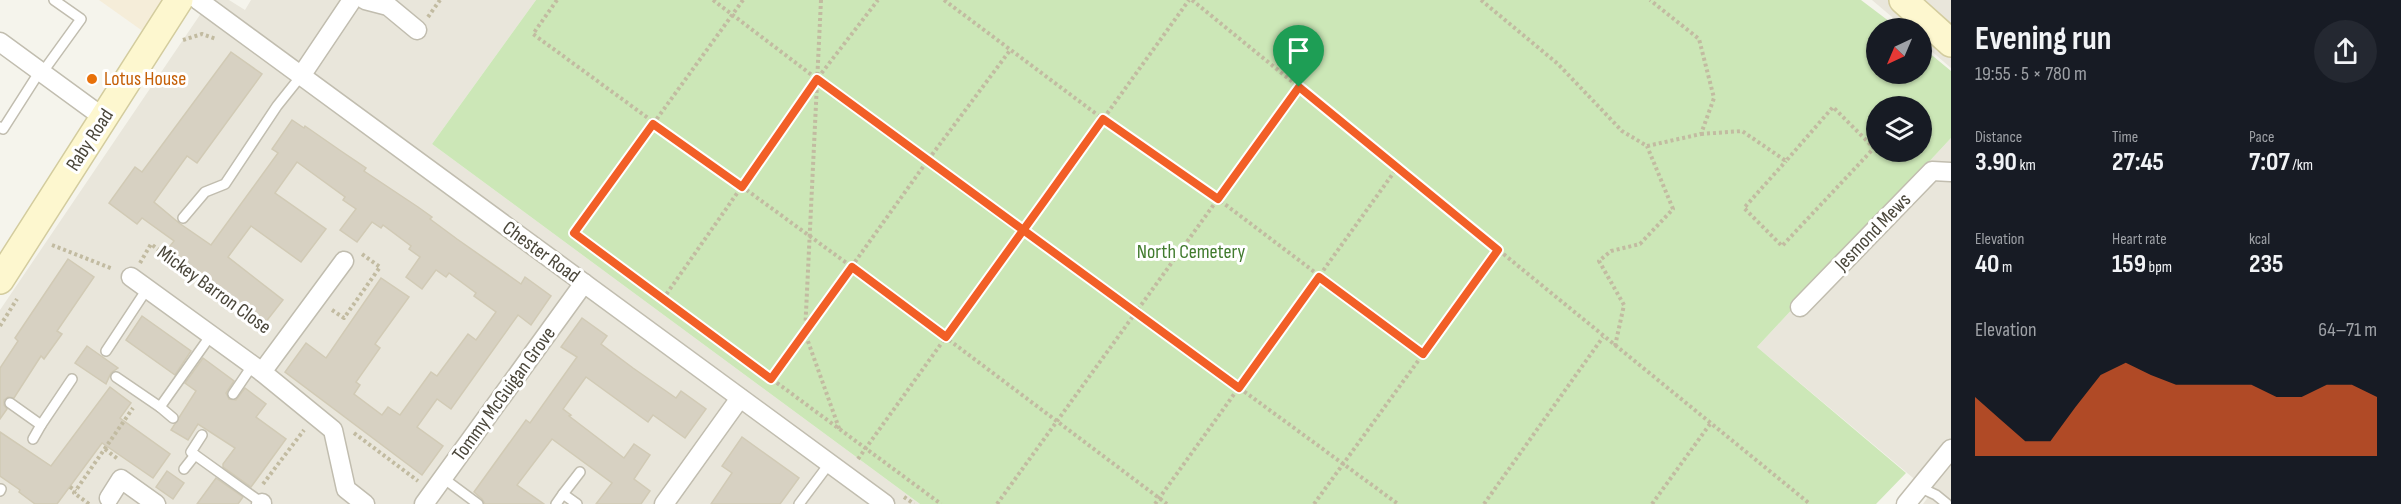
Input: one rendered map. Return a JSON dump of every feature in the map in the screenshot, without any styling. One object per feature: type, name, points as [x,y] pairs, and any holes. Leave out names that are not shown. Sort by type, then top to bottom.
[{"type":"street","name":"Raby Road","points":[[12,285],[104,118],[179,0]]},
{"type":"street","name":"Chester Road","points":[[198,0],[885,504]]},
{"type":"street","points":[[301,76],[352,0]]},
{"type":"street","points":[[365,0],[388,6],[417,30]]},
{"type":"street","points":[[1904,0],[1951,43]]},
{"type":"street","points":[[0,42],[104,118]]},
{"type":"street","name":"Jesmond Mews","points":[[1800,307],[1932,171],[1951,172]]},
{"type":"street","points":[[257,369],[348,254]]},
{"type":"street","name":"Mickey Barron Close","points":[[131,278],[257,369],[333,430],[346,489],[365,504]]},
{"type":"street","name":"Tommy McGuigan Grove","points":[[424,504],[584,283]]},
{"type":"street","points":[[664,504],[741,398]]},
{"type":"street","points":[[1906,504],[1951,449]]},
{"type":"street","points":[[109,498],[121,479],[156,504]]},
{"type":"lane","points":[[0,127],[3,129],[41,72],[81,19],[54,0]]},
{"type":"lane","points":[[183,218],[205,192],[225,184],[277,106],[301,76]]},
{"type":"lane","points":[[106,351],[147,289]]},
{"type":"lane","points":[[160,407],[211,335]]},
{"type":"lane","points":[[233,394],[257,369]]},
{"type":"lane","points":[[116,377],[173,418]]},
{"type":"lane","points":[[33,439],[72,379]]},
{"type":"lane","points":[[10,403],[41,425]]},
{"type":"lane","points":[[202,435],[191,452],[262,498]]},
{"type":"lane","points":[[184,469],[195,455]]},
{"type":"lane","points":[[799,504],[829,464]]},
{"type":"lane","points":[[556,504],[580,472]]},
{"type":"lane","points":[[443,478],[478,504]]},
{"type":"lane","points":[[1919,487],[1936,495],[1947,504]]},
{"type":"lane","points":[[563,494],[577,504]]},
{"type":"path","points":[[557,0],[533,34],[653,124],[852,267],[1167,504]]},
{"type":"path","points":[[713,0],[817,79],[1398,504]]},
{"type":"path","points":[[743,0],[574,233],[941,504]]},
{"type":"path","points":[[821,0],[806,333],[840,431]]},
{"type":"path","points":[[663,299],[817,79],[878,0]]},
{"type":"path","points":[[944,0],[1103,119],[1218,199],[1423,354]]},
{"type":"path","points":[[858,459],[1191,0],[1810,504]]},
{"type":"path","points":[[1481,0],[1558,64],[1622,131],[1647,146],[1673,209],[1640,244],[1611,251],[1599,261],[1624,305],[1615,346]]},
{"type":"path","points":[[1650,0],[1699,39],[1714,98],[1701,134]]},
{"type":"path","points":[[180,42],[202,34],[225,42]]},
{"type":"path","points":[[771,379],[928,160],[1011,49]]},
{"type":"path","points":[[997,504],[1299,87]]},
{"type":"path","points":[[1833,107],[1874,148],[1782,246],[1744,208],[1786,161],[1833,107]]},
{"type":"path","points":[[1647,146],[1701,134],[1742,131],[1786,161]]},
{"type":"path","points":[[1155,504],[1397,168]]},
{"type":"path","points":[[46,254],[58,235]]},
{"type":"path","name":"Mickey Barron Close","points":[[131,278],[151,244],[272,338]]},
{"type":"path","points":[[52,245],[125,273],[131,278]]},
{"type":"path","points":[[1314,504],[1498,250]]},
{"type":"path","points":[[326,313],[333,310],[344,318],[380,267],[348,254]]},
{"type":"path","points":[[0,326],[12,285]]},
{"type":"path","points":[[1484,504],[1603,337]]},
{"type":"path","points":[[89,504],[74,494],[134,408]]},
{"type":"path","points":[[1652,504],[1710,424]]},
{"type":"path","points":[[262,498],[306,427]]},
{"type":"path","points":[[348,429],[422,484]]},
{"type":"path","points":[[70,487],[76,491]]},
{"type":"shaded area","points":[[99,0],[192,0],[144,32]]},
{"type":"shaded area","points":[[210,0],[229,0],[245,10],[251,0],[536,0],[432,144],[920,504],[0,504],[0,310]]},
{"type":"shaded area","points":[[1872,0],[1951,0],[1951,68],[1932,52],[1932,18],[1893,18]]},
{"type":"shaded area","points":[[1951,138],[1951,504],[1923,504],[1931,493],[1757,347],[1929,162],[1932,162],[1932,158]]},
{"type":"green space","name":"North Cemetery","points":[[536,0],[1861,0],[1885,18],[1866,18],[1866,84],[1932,84],[1932,55],[1951,71],[1951,138],[1932,158],[1932,96],[1866,96],[1866,162],[1929,162],[1757,347],[1906,473],[1876,504],[920,504],[432,144]]},
{"type":"building","points":[[231,52],[262,74],[197,163],[187,156],[154,202],[179,223],[211,245],[278,153],[272,149],[292,120],[304,128],[305,126],[366,168],[364,171],[432,217],[430,219],[521,284],[525,277],[551,296],[531,325],[518,315],[451,409],[437,399],[417,427],[443,446],[422,475],[285,372],[306,343],[326,358],[381,278],[409,297],[375,344],[380,348],[356,382],[360,385],[354,394],[382,415],[388,407],[400,415],[431,372],[437,376],[468,334],[476,340],[496,312],[474,296],[476,293],[449,273],[446,277],[436,270],[422,289],[406,277],[420,257],[409,249],[411,246],[383,225],[381,228],[372,222],[357,242],[340,230],[356,209],[343,200],[345,197],[297,162],[275,193],[326,229],[301,262],[251,226],[228,257],[283,300],[265,323],[166,251],[174,241],[142,218],[137,224],[109,203],[135,167],[142,172]]},
{"type":"building","points":[[68,259],[94,277],[57,331],[62,334],[44,359],[41,356],[14,398],[8,397],[4,400],[7,409],[0,419],[0,368],[18,341],[15,338]]},
{"type":"building","points":[[142,316],[191,351],[175,375],[126,340]]},
{"type":"building","points":[[582,318],[607,336],[601,344],[633,368],[676,398],[681,391],[706,409],[685,438],[653,415],[648,422],[586,377],[563,409],[624,458],[634,444],[650,455],[634,479],[650,491],[641,504],[596,504],[612,483],[552,439],[517,485],[544,504],[485,504],[474,492],[526,420],[530,423],[577,357],[561,347]]},
{"type":"building","points":[[87,346],[118,368],[111,373],[106,384],[75,363]]},
{"type":"building","points":[[203,358],[234,381],[226,393],[229,399],[236,400],[245,388],[266,404],[256,417],[286,439],[251,487],[223,467],[235,448],[198,424],[188,440],[171,430],[196,391],[185,383]]},
{"type":"building","points":[[110,387],[131,403],[120,418],[170,454],[153,478],[102,443],[57,504],[35,504],[0,476],[0,432],[51,466]]},
{"type":"building","points":[[742,437],[799,478],[780,504],[711,504],[732,473],[722,466]]},
{"type":"building","points":[[167,471],[184,483],[173,499],[156,487]]},
{"type":"building","points":[[216,478],[243,497],[238,504],[197,504]]},
{"type":"place","name":"Lotus House","points":[[92,79]]},
{"type":"route","points":[[1299,87],[1218,199],[1103,119],[1063,174],[1023,230],[985,283],[946,337],[852,267],[771,379],[574,233],[653,124],[742,187],[817,79],[1023,230],[1136,312],[1239,388],[1319,277],[1423,354],[1498,250],[1299,87]]}]
